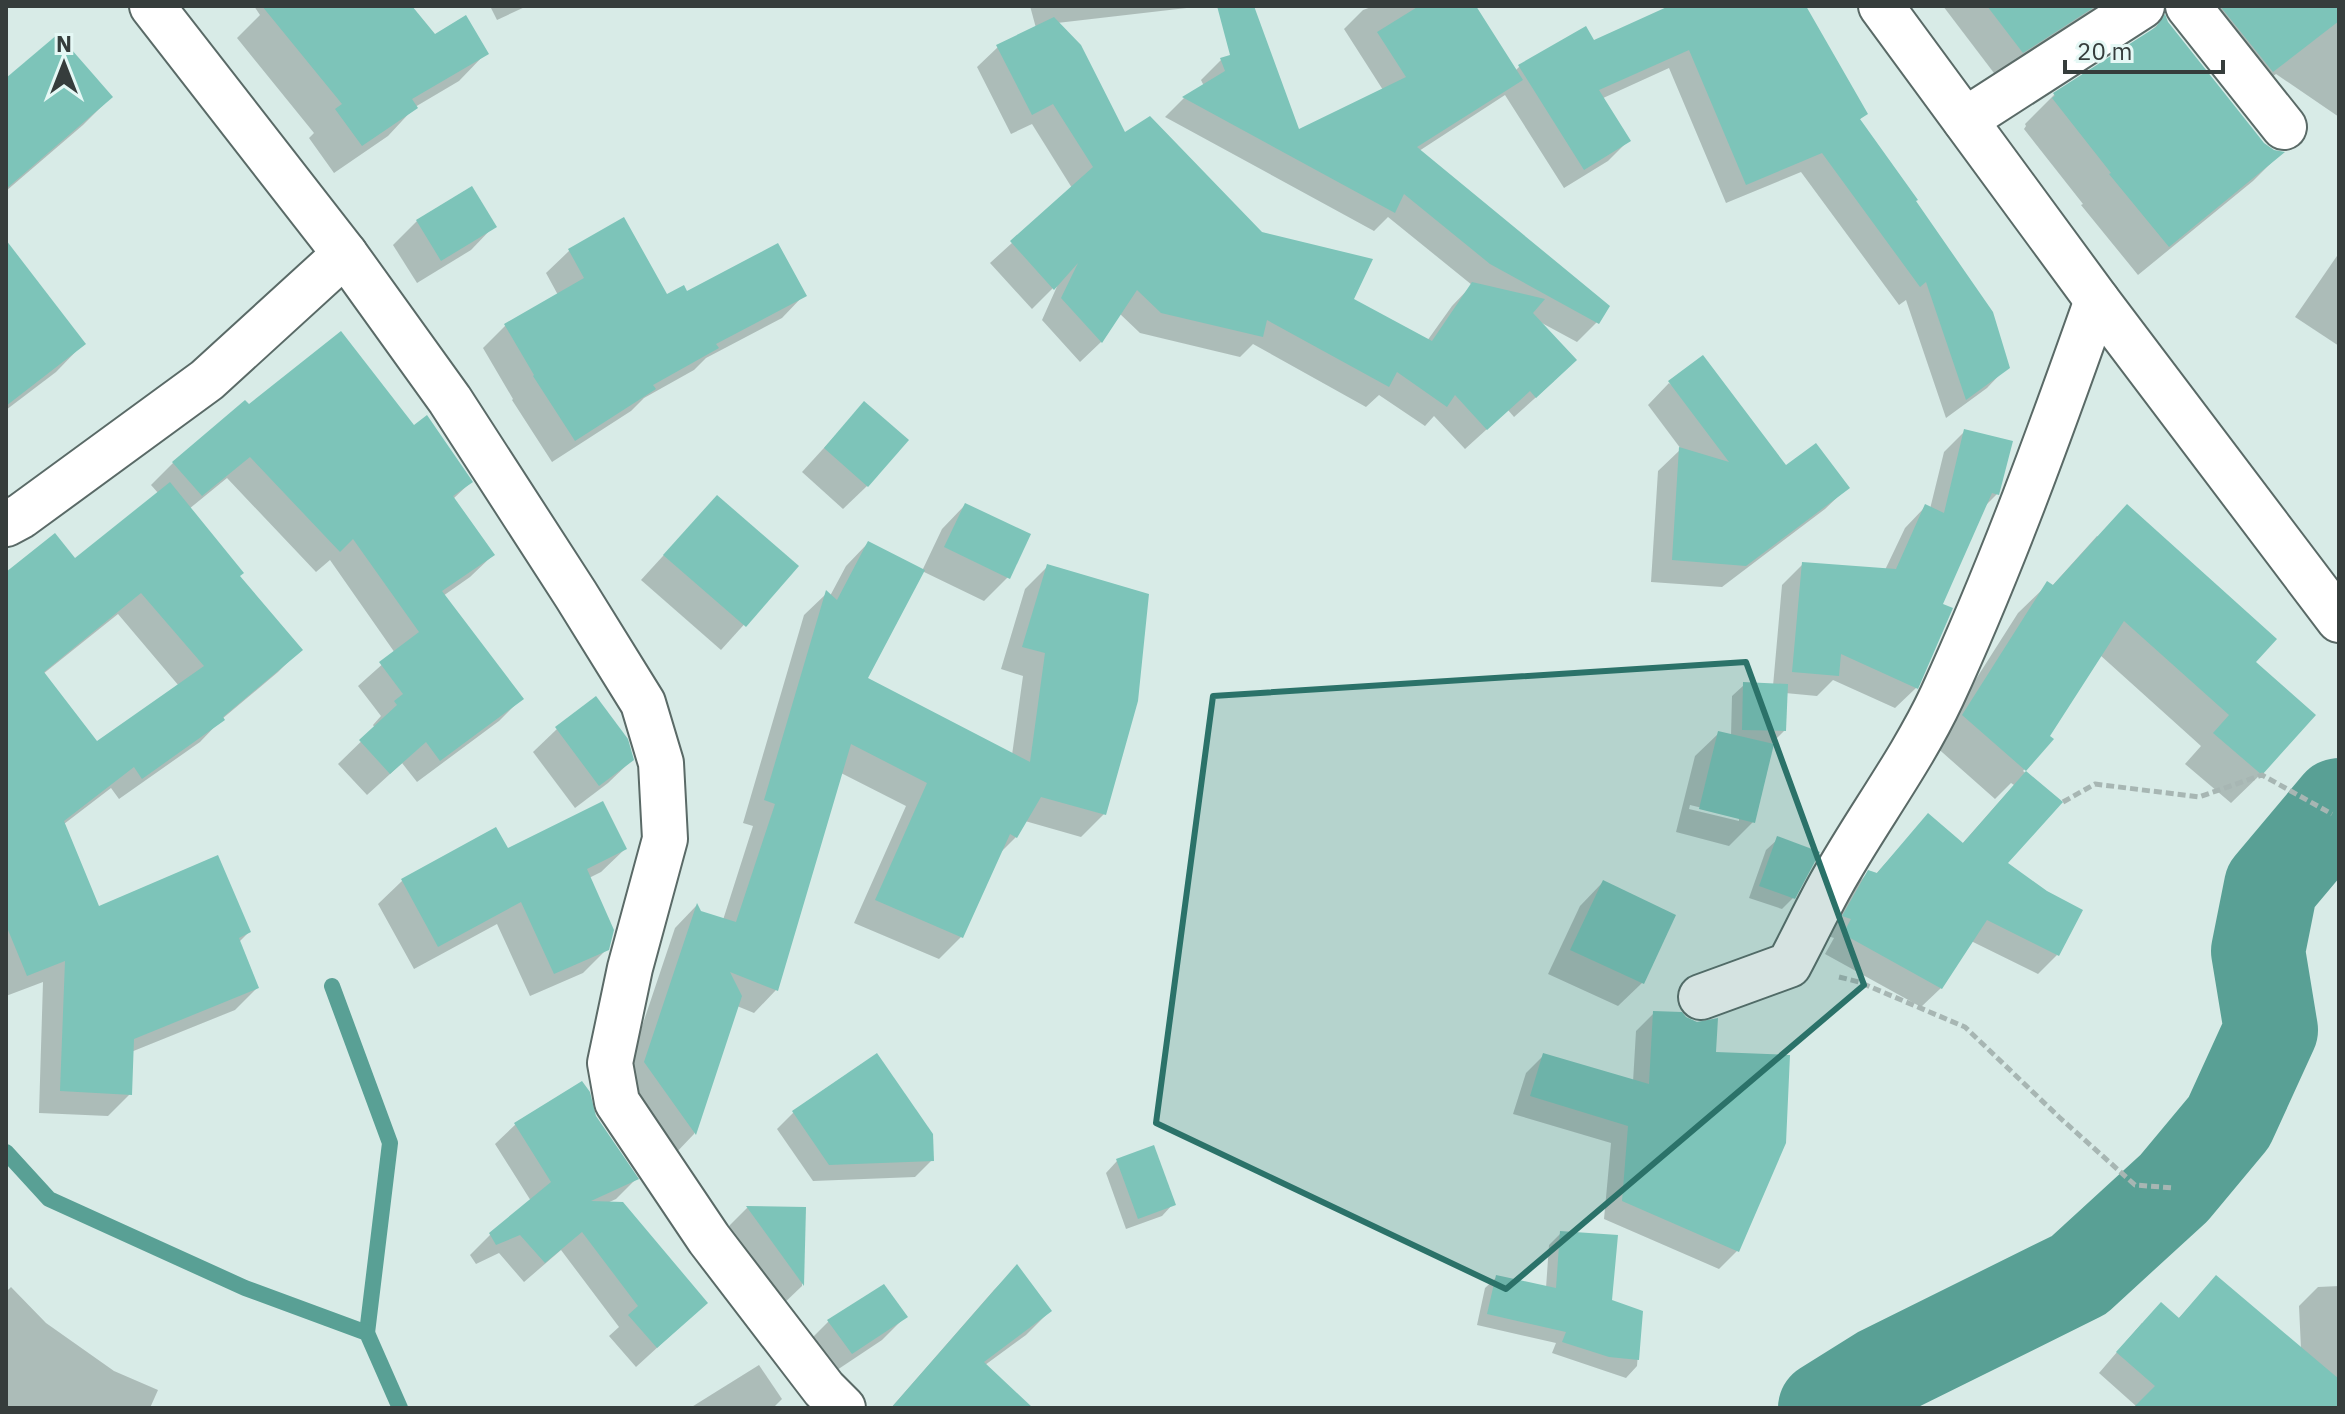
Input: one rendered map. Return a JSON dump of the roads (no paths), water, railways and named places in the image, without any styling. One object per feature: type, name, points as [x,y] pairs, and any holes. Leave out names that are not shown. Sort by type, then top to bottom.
[{"type":"street","points":[[152,6],[345,254],[450,400],[643,703],[661,763],[665,839],[630,968],[610,1063],[617,1102],[709,1239],[824,1389],[843,1408]]},
{"type":"street","points":[[1881,6],[2097,300],[2339,620]]},
{"type":"street","points":[[1965,120],[2142,6]]},
{"type":"street","points":[[2188,6],[2284,127]]},
{"type":"street","points":[[6,524],[207,380],[345,254]]},
{"type":"street","points":[[1701,997],[1789,965],[1831,884],[1892,786],[1941,698],[2018,514],[2097,300]]},
{"type":"waterway","points":[[1825,1408],[1881,1373],[2079,1275],[2174,1188],[2229,1122],[2271,1030],[2258,951],[2271,886],[2339,805]]},
{"type":"waterway","points":[[332,986],[390,1143],[367,1333]]},
{"type":"waterway","points":[[6,1152],[49,1199],[245,1288],[367,1333],[400,1408]]}]
